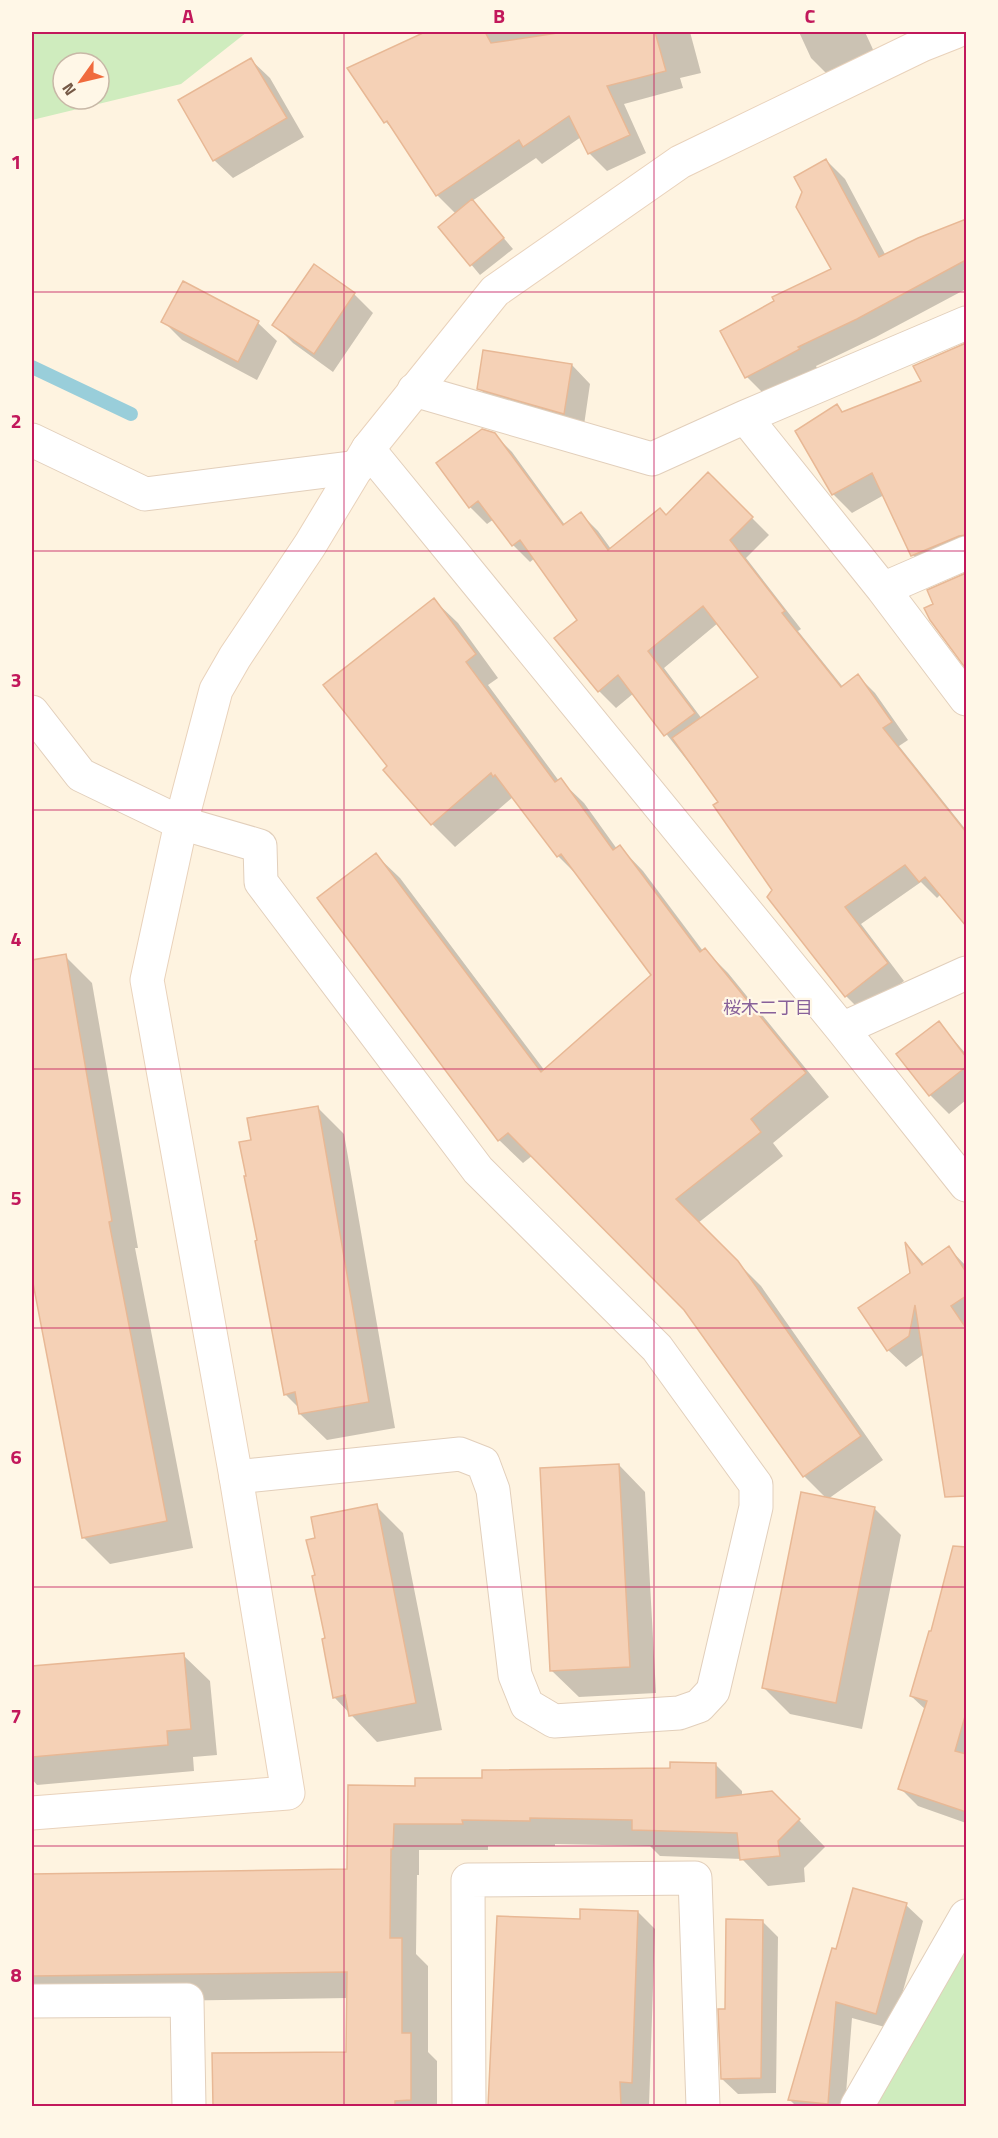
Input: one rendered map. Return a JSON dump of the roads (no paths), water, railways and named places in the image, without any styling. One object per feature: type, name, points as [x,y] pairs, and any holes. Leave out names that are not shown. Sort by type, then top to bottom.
[{"type":"street","points":[[32,1813],[288,1793],[236,1477],[147,980],[181,823],[216,690],[363,458],[414,390],[495,291],[680,162],[920,38],[955,32]]},
{"type":"street","points":[[414,390],[652,459],[966,323]]},
{"type":"street","points":[[745,417],[883,589],[966,699]]},
{"type":"street","points":[[32,440],[145,494],[363,458]]},
{"type":"street","points":[[363,458],[842,1029],[966,1185]]},
{"type":"street","points":[[883,589],[966,553]]},
{"type":"street","points":[[32,712],[81,775],[181,823],[260,846],[261,882],[478,1170],[657,1348],[756,1485],[756,1507],[713,1691],[699,1706],[679,1713],[554,1721],[528,1705],[515,1674],[493,1490],[483,1463],[460,1454],[236,1477]]},
{"type":"street","points":[[842,1029],[966,974]]},
{"type":"street","points":[[469,2106],[468,1880],[683,1878],[695,1878],[703,2106]]},
{"type":"street","points":[[857,2106],[966,1916]]},
{"type":"street","points":[[32,2001],[187,2000],[189,2106]]},
{"type":"waterway","points":[[32,367],[131,414]]},
{"type":"district","name":"桜木二丁目","points":[[768,1007]]}]
